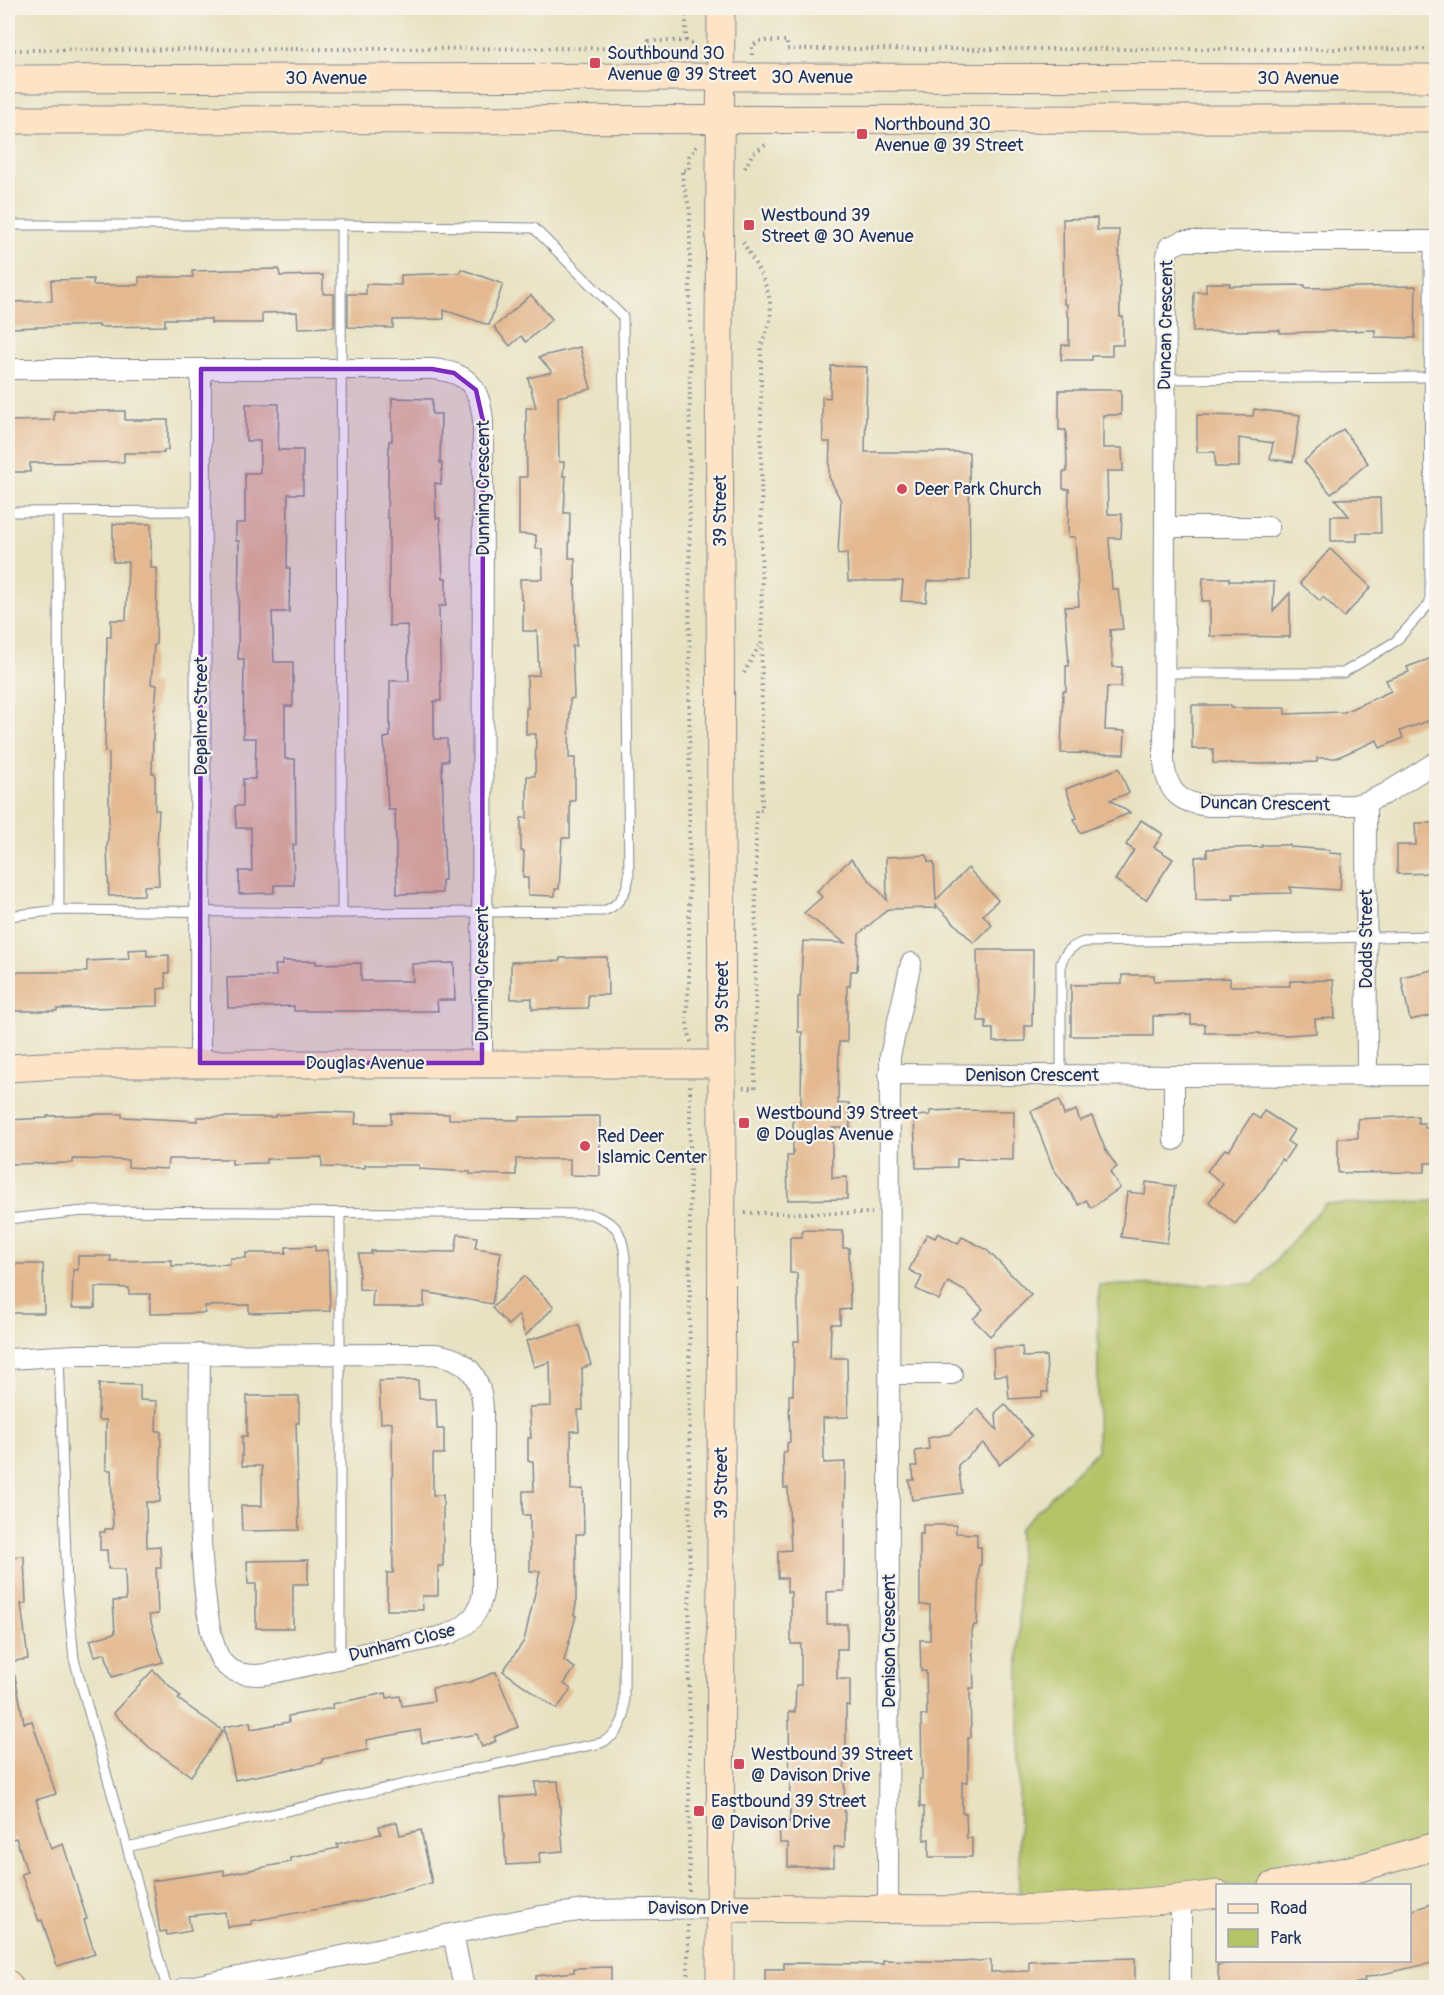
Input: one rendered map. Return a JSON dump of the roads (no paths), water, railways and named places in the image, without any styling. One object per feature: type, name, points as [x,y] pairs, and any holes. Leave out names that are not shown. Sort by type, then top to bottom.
[{"type":"street","name":"39 Street","points":[[720,1988],[722,1064],[719,333],[721,8]]},
{"type":"street","name":"30 Avenue","points":[[8,79],[1437,78]]},
{"type":"street","points":[[8,120],[1437,119]]},
{"type":"street","name":"Duncan Crescent","points":[[1433,241],[1183,241],[1169,247],[1166,260],[1165,379],[1165,774],[1174,792],[1191,803],[1209,806],[1340,806],[1366,802],[1385,794],[1437,762]]},
{"type":"street","name":"Dunning Crescent","points":[[8,369],[432,369],[454,373],[470,382],[476,390],[482,410],[482,1063]]},
{"type":"street","name":"Depalme Street","points":[[200,1063],[201,369]]},
{"type":"street","points":[[1164,527],[1269,527]]},
{"type":"street","name":"Dodds Street","points":[[1366,802],[1367,1076]]},
{"type":"street","name":"Denison Crescent","points":[[888,1908],[889,1074],[890,1056],[911,963]]},
{"type":"street","name":"Douglas Avenue","points":[[8,1068],[78,1064],[200,1063],[722,1064]]},
{"type":"street","name":"Denison Crescent","points":[[889,1074],[1174,1077],[1437,1076]]},
{"type":"street","points":[[1174,1077],[1174,1140]]},
{"type":"street","name":"Dunham Close","points":[[8,1359],[59,1355],[200,1354],[340,1355],[434,1354],[458,1359],[467,1365],[480,1387],[483,1409],[483,1593],[477,1613],[464,1627],[455,1632],[255,1676],[245,1675],[226,1666],[215,1649],[211,1634],[201,1544],[200,1354]]},
{"type":"street","points":[[889,1374],[952,1374]]},
{"type":"street","points":[[1283,1884],[1359,1868],[1437,1846]]},
{"type":"street","name":"Davison Drive","points":[[184,1988],[561,1913],[613,1909],[1072,1908],[1216,1894]]},
{"type":"street","points":[[1181,1899],[1181,1988]]},
{"type":"street","points":[[453,1934],[464,1988]]},
{"type":"lane","points":[[8,225],[342,225],[534,228],[623,317],[629,878],[627,890],[614,907],[603,911],[342,913],[59,910],[8,916]]},
{"type":"lane","points":[[342,225],[342,913]]},
{"type":"lane","points":[[1165,673],[1343,673],[1396,641],[1433,604],[1428,377],[1433,241]]},
{"type":"lane","points":[[1165,379],[1428,377]]},
{"type":"lane","points":[[8,512],[201,511]]},
{"type":"lane","points":[[58,512],[59,910]]},
{"type":"lane","points":[[1061,1075],[1061,963],[1066,951],[1083,942],[1366,938],[1434,936],[1437,934]]},
{"type":"lane","points":[[8,1219],[84,1211],[591,1214],[608,1220],[617,1228],[623,1242],[625,1257],[624,1716],[614,1736],[601,1743],[453,1773],[127,1847]]},
{"type":"lane","points":[[340,1214],[340,1658]]},
{"type":"lane","points":[[59,1355],[67,1586],[74,1659],[167,1988]]},
{"type":"place","name":"Southbound 30 Avenue @ 39 Street","points":[[595,63]]},
{"type":"place","name":"Northbound 30 Avenue @ 39 Street","points":[[862,134]]},
{"type":"place","name":"Westbound 39 Street @ 30 Avenue","points":[[749,225]]},
{"type":"place","name":"Deer Park Church","points":[[902,489]]},
{"type":"place","name":"Westbound 39 Street @ Douglas Avenue","points":[[744,1123]]},
{"type":"place","name":"Red Deer Islamic Center","points":[[585,1146]]},
{"type":"place","name":"Westbound 39 Street @ Davison Drive","points":[[739,1764]]},
{"type":"place","name":"Eastbound 39 Street @ Davison Drive","points":[[699,1811]]}]
